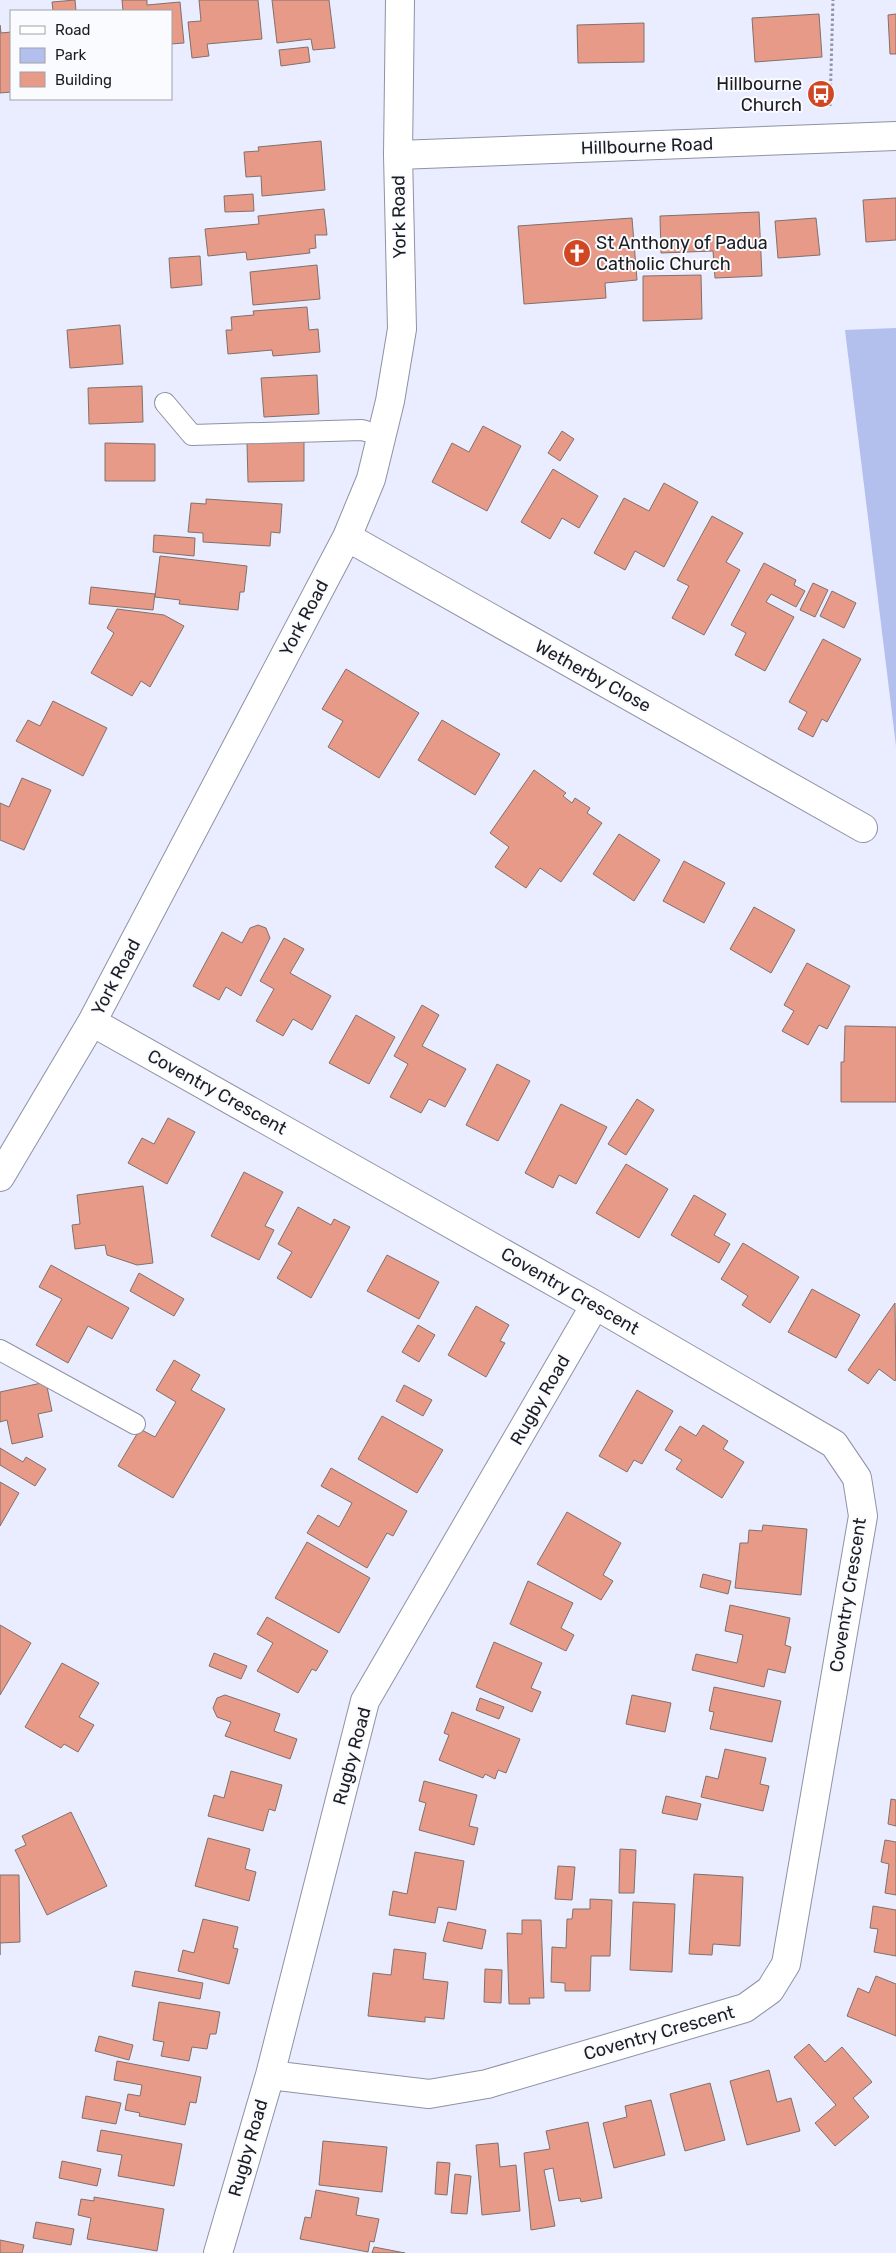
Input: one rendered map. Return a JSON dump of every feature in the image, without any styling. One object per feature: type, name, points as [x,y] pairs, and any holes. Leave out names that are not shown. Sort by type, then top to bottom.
[{"type":"street","name":"York Road","points":[[0,1177],[92,1022],[346,537],[371,479],[390,400],[402,329],[398,155],[400,0]]},
{"type":"street","name":"Hillbourne Road","points":[[398,155],[896,136]]},
{"type":"street","name":"Wetherby Close","points":[[346,537],[834,825],[863,828]]},
{"type":"street","name":"Coventry Crescent","points":[[92,1022],[595,1305],[834,1444],[857,1478],[863,1516],[786,1964],[770,1990],[745,2008],[487,2084],[429,2094],[270,2075]]},
{"type":"street","name":"Rugby Road","points":[[218,2253],[270,2075],[365,1701],[595,1305]]},
{"type":"lane","points":[[165,403],[192,435],[362,430],[382,436]]},
{"type":"lane","points":[[0,1350],[135,1424]]},
{"type":"path","points":[[830,139],[833,0]]},
{"type":"green space","points":[[896,328],[896,746],[845,330]]},
{"type":"building","points":[[75,0],[76,10],[53,10],[52,2]]},
{"type":"building","points":[[122,0],[147,0],[147,5],[180,2],[184,43],[172,44],[172,10],[123,10]]},
{"type":"building","points":[[199,0],[258,0],[262,39],[207,44],[209,56],[192,58],[188,22],[201,21]]},
{"type":"building","points":[[272,0],[329,0],[335,48],[313,50],[311,39],[277,43]]},
{"type":"building","points":[[819,14],[822,57],[755,62],[752,18]]},
{"type":"building","points":[[896,14],[896,54],[890,54],[888,15]]},
{"type":"building","points":[[644,23],[644,62],[578,63],[577,25]]},
{"type":"building","points":[[0,25],[1,33],[10,32],[10,92],[0,93]]},
{"type":"building","points":[[308,47],[310,62],[281,66],[279,50]]},
{"type":"building","points":[[321,141],[325,190],[262,196],[261,176],[246,177],[244,152],[259,151],[258,147]]},
{"type":"building","points":[[253,194],[254,211],[225,212],[224,196]]},
{"type":"building","points":[[896,198],[896,240],[866,242],[863,200]]},
{"type":"building","points":[[324,209],[327,235],[315,235],[316,248],[309,249],[310,253],[247,260],[246,252],[208,256],[205,229],[259,224],[258,216]]},
{"type":"building","points":[[759,212],[762,276],[715,278],[713,251],[661,253],[660,216]]},
{"type":"building","name":"St Anthony of Padua Catholic Church","points":[[632,218],[637,280],[605,283],[606,298],[524,304],[518,226]]},
{"type":"building","points":[[816,218],[820,255],[778,258],[775,221]]},
{"type":"building","points":[[200,256],[202,285],[171,288],[169,258]]},
{"type":"building","points":[[317,265],[320,299],[253,305],[250,272]]},
{"type":"building","points":[[701,275],[702,319],[643,321],[643,276]]},
{"type":"building","points":[[307,307],[309,330],[318,329],[320,352],[273,356],[272,350],[228,354],[226,330],[232,330],[231,317],[254,315],[253,311]]},
{"type":"building","points":[[120,325],[123,364],[70,368],[67,330]]},
{"type":"building","points":[[317,375],[319,414],[264,417],[261,378]]},
{"type":"building","points":[[142,386],[143,422],[89,424],[88,388]]},
{"type":"building","points":[[483,426],[521,446],[487,511],[432,482],[452,443],[469,452]]},
{"type":"building","points":[[562,431],[574,439],[560,461],[548,453]]},
{"type":"building","points":[[304,441],[304,481],[248,482],[247,443]]},
{"type":"building","points":[[105,443],[155,444],[155,481],[105,481]]},
{"type":"building","points":[[553,469],[598,496],[579,528],[562,518],[550,539],[521,522]]},
{"type":"building","points":[[664,483],[698,502],[664,567],[635,551],[625,570],[594,553],[624,498],[649,511]]},
{"type":"building","points":[[206,499],[282,504],[280,533],[271,532],[270,546],[203,542],[203,533],[188,532],[191,503],[206,504]]},
{"type":"building","points":[[712,516],[743,533],[726,562],[740,570],[704,635],[672,618],[689,586],[677,580]]},
{"type":"building","points":[[154,535],[195,538],[194,556],[153,552]]},
{"type":"building","points":[[160,556],[247,566],[244,592],[240,592],[238,610],[179,604],[180,600],[155,597]]},
{"type":"building","points":[[764,563],[796,580],[794,585],[805,591],[796,607],[771,594],[766,602],[794,617],[765,671],[735,655],[746,633],[731,625]]},
{"type":"building","points":[[813,583],[828,590],[815,617],[800,610]]},
{"type":"building","points":[[91,587],[155,594],[153,610],[89,604]]},
{"type":"building","points":[[832,591],[856,603],[844,628],[820,616]]},
{"type":"building","points":[[117,609],[164,615],[184,626],[150,687],[141,681],[132,696],[91,673],[114,633],[107,628]]},
{"type":"building","points":[[823,639],[861,659],[827,722],[822,719],[813,737],[798,729],[807,712],[789,702]]},
{"type":"building","points":[[346,669],[419,713],[379,778],[328,747],[343,721],[322,709]]},
{"type":"building","points":[[53,701],[107,728],[83,776],[16,741],[28,720],[40,726]]},
{"type":"building","points":[[442,720],[500,754],[475,795],[418,760]]},
{"type":"building","points":[[534,770],[566,793],[563,796],[572,803],[575,798],[590,808],[587,813],[602,823],[561,882],[540,868],[526,888],[495,867],[509,847],[490,833]]},
{"type":"building","points":[[22,778],[51,790],[24,850],[0,840],[0,803],[9,807]]},
{"type":"building","points":[[619,834],[660,860],[634,901],[593,874]]},
{"type":"building","points":[[684,861],[725,883],[704,923],[663,901]]},
{"type":"building","points":[[754,907],[795,930],[771,973],[730,949]]},
{"type":"building","points":[[258,925],[266,928],[270,938],[241,996],[226,987],[219,1000],[193,986],[222,932],[242,943],[250,928]]},
{"type":"building","points":[[284,938],[304,949],[290,973],[331,996],[312,1030],[293,1019],[283,1036],[256,1021],[274,989],[260,981]]},
{"type":"building","points":[[807,963],[850,986],[827,1029],[819,1025],[808,1045],[782,1031],[794,1011],[784,1005]]},
{"type":"building","points":[[422,1005],[439,1015],[422,1046],[466,1069],[445,1107],[429,1099],[421,1113],[390,1097],[408,1064],[394,1056]]},
{"type":"building","points":[[356,1015],[395,1037],[369,1084],[329,1063]]},
{"type":"building","points":[[845,1026],[896,1027],[896,1102],[841,1102],[841,1062],[844,1062]]},
{"type":"building","points":[[497,1064],[530,1081],[498,1141],[466,1125]]},
{"type":"building","points":[[637,1099],[654,1110],[626,1155],[608,1144]]},
{"type":"building","points":[[561,1104],[607,1127],[576,1184],[559,1175],[553,1188],[525,1173]]},
{"type":"building","points":[[168,1118],[195,1132],[167,1184],[128,1163],[142,1138],[154,1144]]},
{"type":"building","points":[[626,1164],[668,1189],[639,1238],[596,1213]]},
{"type":"building","points":[[244,1172],[283,1192],[265,1226],[274,1230],[259,1260],[211,1236]]},
{"type":"building","points":[[143,1186],[153,1263],[137,1265],[107,1255],[105,1245],[75,1249],[72,1225],[80,1224],[77,1195]]},
{"type":"building","points":[[694,1195],[726,1214],[714,1235],[730,1244],[719,1263],[671,1235]]},
{"type":"building","points":[[298,1207],[331,1225],[334,1219],[350,1227],[311,1298],[277,1278],[292,1252],[278,1244]]},
{"type":"building","points":[[743,1243],[799,1277],[770,1323],[742,1305],[748,1296],[721,1279]]},
{"type":"building","points":[[387,1255],[439,1282],[419,1319],[367,1291]]},
{"type":"building","points":[[51,1265],[129,1308],[112,1339],[88,1326],[68,1363],[36,1345],[62,1299],[39,1287]]},
{"type":"building","points":[[139,1273],[184,1299],[174,1316],[130,1291]]},
{"type":"building","points":[[812,1289],[860,1315],[836,1358],[788,1332]]},
{"type":"building","points":[[895,1303],[896,1379],[895,1381],[879,1369],[868,1384],[848,1370]]},
{"type":"building","points":[[476,1306],[509,1325],[500,1341],[505,1343],[486,1377],[448,1355]]},
{"type":"building","points":[[418,1325],[435,1335],[419,1362],[402,1352]]},
{"type":"building","points":[[174,1360],[200,1375],[191,1390],[225,1409],[173,1498],[118,1466],[140,1429],[155,1437],[176,1402],[156,1390]]},
{"type":"building","points":[[46,1382],[52,1411],[38,1414],[43,1437],[12,1444],[7,1420],[0,1422],[0,1392]]},
{"type":"building","points":[[404,1385],[432,1400],[423,1416],[396,1401]]},
{"type":"building","points":[[637,1390],[673,1411],[642,1464],[634,1460],[627,1472],[599,1456]]},
{"type":"building","points":[[382,1416],[443,1450],[417,1493],[358,1459]]},
{"type":"building","points":[[703,1425],[728,1441],[723,1449],[744,1462],[722,1498],[676,1469],[682,1460],[665,1450],[680,1426],[696,1436]]},
{"type":"building","points":[[0,1448],[23,1462],[26,1457],[46,1469],[35,1486],[0,1465]]},
{"type":"building","points":[[331,1468],[407,1511],[393,1536],[387,1533],[367,1568],[307,1533],[318,1515],[339,1527],[352,1503],[321,1486]]},
{"type":"building","points":[[0,1482],[19,1493],[0,1526]]},
{"type":"building","points":[[567,1512],[621,1543],[603,1575],[613,1581],[601,1600],[537,1564]]},
{"type":"building","points":[[763,1525],[807,1529],[801,1595],[735,1588],[740,1543],[748,1543],[749,1530],[762,1531]]},
{"type":"building","points":[[307,1542],[370,1578],[339,1633],[275,1598]]},
{"type":"building","points":[[703,1574],[731,1581],[728,1594],[700,1587]]},
{"type":"building","points":[[528,1581],[573,1603],[561,1628],[574,1635],[566,1651],[510,1624]]},
{"type":"building","points":[[730,1605],[790,1618],[785,1645],[791,1647],[785,1673],[768,1669],[764,1687],[692,1670],[696,1654],[737,1663],[743,1635],[725,1631]]},
{"type":"building","points":[[267,1617],[328,1651],[316,1671],[312,1669],[298,1693],[257,1671],[273,1643],[257,1634]]},
{"type":"building","points":[[0,1625],[31,1643],[0,1695]]},
{"type":"building","points":[[494,1642],[542,1663],[531,1688],[541,1692],[532,1712],[476,1687]]},
{"type":"building","points":[[214,1653],[247,1666],[241,1679],[209,1666]]},
{"type":"building","points":[[62,1663],[99,1683],[79,1717],[94,1725],[78,1752],[64,1744],[61,1748],[25,1727]]},
{"type":"building","points":[[714,1687],[781,1701],[772,1742],[710,1729],[714,1712],[709,1711]]},
{"type":"building","points":[[225,1695],[280,1714],[274,1731],[297,1739],[290,1759],[225,1736],[231,1722],[217,1717],[213,1708],[217,1698]]},
{"type":"building","points":[[632,1695],[671,1703],[665,1732],[626,1724]]},
{"type":"building","points":[[480,1698],[504,1707],[499,1719],[476,1710]]},
{"type":"building","points":[[452,1712],[520,1739],[506,1773],[498,1770],[495,1779],[485,1774],[483,1778],[439,1760],[449,1735],[444,1733]]},
{"type":"building","points":[[725,1749],[766,1758],[760,1784],[769,1786],[763,1811],[701,1797],[706,1776],[718,1779]]},
{"type":"building","points":[[231,1771],[282,1785],[275,1811],[269,1809],[263,1831],[208,1816],[214,1795],[224,1798]]},
{"type":"building","points":[[424,1781],[477,1795],[469,1826],[478,1828],[474,1845],[419,1830],[426,1803],[419,1801]]},
{"type":"building","points":[[666,1796],[701,1804],[697,1820],[662,1813]]},
{"type":"building","points":[[891,1799],[896,1800],[896,1826],[888,1824]]},
{"type":"building","points":[[71,1812],[107,1886],[47,1915],[15,1850],[26,1845],[22,1836]]},
{"type":"building","points":[[208,1838],[250,1849],[245,1869],[256,1872],[249,1901],[195,1886]]},
{"type":"building","points":[[885,1840],[896,1842],[896,1895],[885,1893],[889,1864],[881,1862]]},
{"type":"building","points":[[620,1849],[636,1850],[634,1893],[619,1893]]},
{"type":"building","points":[[415,1852],[464,1861],[456,1910],[438,1907],[435,1923],[389,1915],[393,1891],[407,1894]]},
{"type":"building","points":[[558,1866],[575,1867],[572,1900],[555,1899]]},
{"type":"building","points":[[694,1874],[743,1877],[740,1946],[713,1944],[712,1955],[689,1954]]},
{"type":"building","points":[[0,1875],[19,1875],[20,1942],[0,1943]]},
{"type":"building","points":[[590,1899],[612,1900],[610,1956],[591,1956],[590,1991],[565,1991],[565,1983],[551,1982],[552,1947],[566,1948],[567,1919],[572,1919],[573,1909],[590,1909]]},
{"type":"building","points":[[633,1902],[675,1904],[672,1972],[630,1970]]},
{"type":"building","points":[[873,1906],[896,1910],[896,1956],[874,1952],[878,1929],[870,1928]]},
{"type":"building","points":[[203,1919],[238,1927],[233,1948],[238,1949],[229,1984],[178,1971],[183,1950],[194,1953]]},
{"type":"building","points":[[522,1920],[541,1920],[544,1998],[529,1998],[530,2004],[509,2004],[507,1933],[522,1934]]},
{"type":"building","points":[[448,1922],[486,1930],[482,1949],[443,1941]]},
{"type":"building","points":[[394,1949],[426,1953],[423,1979],[448,1982],[444,2019],[425,2017],[425,2022],[368,2016],[373,1973],[391,1975]]},
{"type":"building","points":[[485,1969],[502,1970],[501,2003],[484,2002]]},
{"type":"building","points":[[135,1971],[203,1983],[200,1999],[132,1986]]},
{"type":"building","points":[[876,1976],[896,1984],[896,2036],[847,2016],[858,1988],[869,1993]]},
{"type":"building","points":[[159,2002],[220,2012],[216,2034],[210,2034],[207,2049],[192,2047],[189,2061],[161,2056],[164,2042],[153,2040]]},
{"type":"building","points":[[99,2036],[133,2045],[129,2060],[95,2051]]},
{"type":"building","points":[[809,2044],[825,2062],[842,2047],[872,2082],[853,2098],[869,2117],[835,2146],[815,2123],[836,2105],[794,2057]]},
{"type":"building","points":[[117,2061],[201,2077],[196,2103],[190,2102],[185,2125],[139,2116],[140,2113],[125,2110],[128,2094],[140,2096],[142,2085],[114,2080]]},
{"type":"building","points":[[769,2070],[777,2102],[791,2098],[800,2131],[747,2145],[730,2081]]},
{"type":"building","points":[[710,2083],[725,2140],[685,2151],[670,2094]]},
{"type":"building","points":[[86,2096],[121,2103],[116,2124],[82,2118]]},
{"type":"building","points":[[651,2100],[665,2155],[614,2168],[603,2123],[627,2117],[625,2106]]},
{"type":"building","points":[[588,2122],[602,2198],[581,2202],[580,2198],[559,2201],[553,2168],[544,2170],[555,2226],[531,2230],[524,2153],[550,2149],[546,2131]]},
{"type":"building","points":[[101,2130],[182,2144],[174,2186],[118,2176],[122,2155],[97,2151]]},
{"type":"building","points":[[323,2141],[387,2147],[382,2192],[319,2185]]},
{"type":"building","points":[[498,2143],[500,2167],[516,2165],[520,2211],[482,2215],[476,2145]]},
{"type":"building","points":[[62,2161],[101,2169],[97,2186],[59,2178]]},
{"type":"building","points":[[437,2162],[450,2163],[447,2195],[435,2194]]},
{"type":"building","points":[[455,2174],[471,2176],[467,2214],[451,2213]]},
{"type":"building","points":[[316,2190],[359,2198],[356,2215],[379,2219],[374,2242],[370,2241],[368,2252],[300,2239],[305,2217],[311,2218]]},
{"type":"building","points":[[94,2197],[164,2209],[157,2251],[87,2239],[91,2218],[78,2215],[81,2199],[94,2201]]},
{"type":"building","points":[[36,2222],[74,2229],[71,2245],[33,2238]]},
{"type":"building","points":[[0,2240],[24,2245],[22,2253],[0,2253]]},
{"type":"building","points":[[374,2247],[405,2253],[372,2253]]},
{"type":"place","name":"Hillbourne Church","points":[[821,94]]},
{"type":"place","name":"St Anthony of Padua Catholic Church","points":[[577,253]]}]
